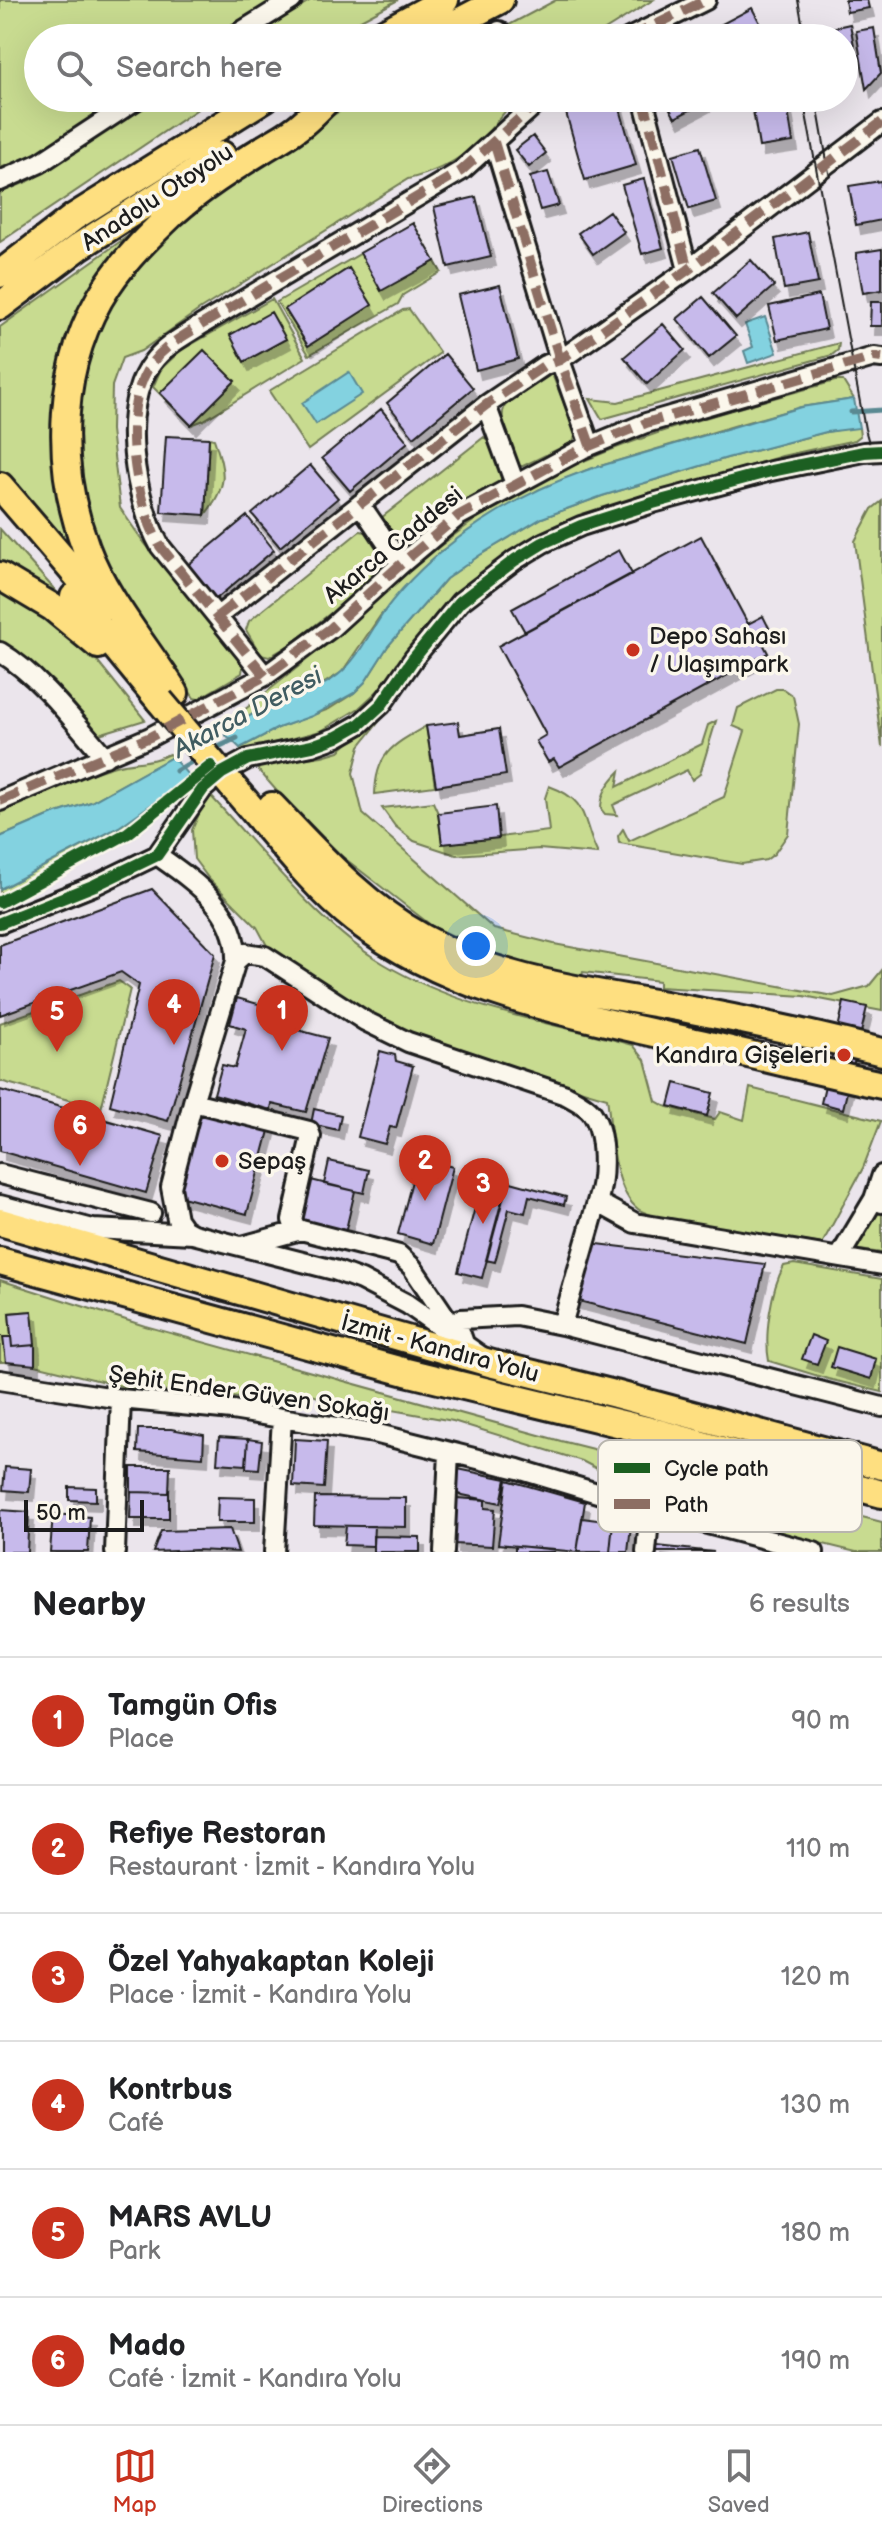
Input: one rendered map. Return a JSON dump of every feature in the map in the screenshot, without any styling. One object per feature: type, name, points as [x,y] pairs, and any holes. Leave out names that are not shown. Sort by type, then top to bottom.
[{"type":"highway","points":[[400,24],[445,0]]},
{"type":"highway","points":[[455,24],[500,0]]},
{"type":"highway","name":"Anadolu Otoyolu","points":[[0,274],[74,217],[243,112]]},
{"type":"highway","name":"Anadolu Otoyolu","points":[[0,306],[80,246],[197,170],[297,112]]},
{"type":"highway","points":[[163,701],[86,549],[76,514],[67,475],[64,429],[68,391],[79,346],[93,310],[124,262],[210,183],[302,125],[315,112]]},
{"type":"highway","points":[[0,267],[74,217]]},
{"type":"highway","points":[[0,486],[163,701]]},
{"type":"highway","points":[[0,514],[238,782],[362,897],[421,937],[497,972],[555,987],[691,1010],[882,1052]]},
{"type":"highway","points":[[0,576],[52,607],[163,701]]},
{"type":"highway","points":[[238,782],[314,879],[355,919],[392,945],[432,966],[547,1009],[882,1085]]},
{"type":"highway","name":"İzmit - Kandıra Yolu","points":[[0,1222],[493,1364],[786,1440]]},
{"type":"highway","name":"İzmit - Kandıra Yolu","points":[[0,1261],[406,1372],[685,1440]]},
{"type":"highway","points":[[615,1394],[716,1406],[844,1440]]},
{"type":"highway","points":[[862,1445],[882,1450]]},
{"type":"highway","name":"İzmit - Kandıra Yolu","points":[[862,1461],[882,1466]]},
{"type":"highway","name":"İzmit - Kandıra Yolu","points":[[862,1489],[882,1494]]},
{"type":"street","points":[[253,24],[292,0]]},
{"type":"street","points":[[657,24],[706,0]]},
{"type":"street","points":[[0,181],[40,163],[118,112]]},
{"type":"street","points":[[265,676],[160,546],[147,523],[135,469],[134,440],[136,405],[151,364],[165,349],[201,325],[461,171],[524,112]]},
{"type":"street","points":[[647,112],[688,270]]},
{"type":"street","points":[[218,616],[486,405],[545,365],[560,360],[688,270],[882,122]]},
{"type":"street","points":[[494,142],[560,360],[590,445]]},
{"type":"street","name":"Akarca Caddesi","points":[[0,801],[150,737],[265,676],[331,628],[458,516],[590,445],[660,418],[874,357],[882,358]]},
{"type":"street","points":[[486,405],[515,484]]},
{"type":"street","points":[[0,923],[95,885],[157,855],[203,789],[222,773],[248,759],[312,746],[360,724],[382,704],[414,658],[460,602],[543,543],[581,526],[653,503],[771,471],[876,451]]},
{"type":"street","points":[[360,504],[401,564]]},
{"type":"street","points":[[0,652],[55,701],[105,757]]},
{"type":"street","points":[[157,855],[197,883],[233,932],[236,945],[236,961],[171,1187],[175,1216],[184,1229],[193,1234]]},
{"type":"street","points":[[236,961],[245,953],[265,956],[365,1021],[408,1042],[566,1095],[593,1115],[599,1133],[603,1175],[562,1325]]},
{"type":"street","points":[[193,1102],[309,1131],[311,1136],[292,1220],[294,1226],[403,1257],[464,1343]]},
{"type":"street","points":[[0,1174],[151,1213]]},
{"type":"street","points":[[840,1256],[878,1201],[882,1175]]},
{"type":"street","points":[[93,1229],[122,1227],[151,1213],[171,1187]]},
{"type":"street","points":[[597,1202],[635,1223],[882,1265]]},
{"type":"street","points":[[0,1205],[93,1229],[193,1234],[354,1277],[407,1304],[493,1364]]},
{"type":"street","points":[[240,1246],[301,1230]]},
{"type":"street","points":[[464,1343],[458,1326],[461,1319],[517,1316],[882,1407]]},
{"type":"street","name":"Şehit Ender Güven Sokağı","points":[[0,1380],[374,1433],[518,1469],[598,1493]]},
{"type":"street","points":[[115,1552],[121,1399]]},
{"type":"street","points":[[274,1552],[282,1418]]},
{"type":"street","points":[[444,1552],[449,1453]]},
{"type":"street","points":[[646,1552],[648,1532]]},
{"type":"street","name":"Şehit Ender Güven Sokağı","points":[[730,1532],[793,1550],[814,1552]]},
{"type":"green space","points":[[0,0],[272,0],[235,24],[24,24],[24,112],[101,112],[37,154],[0,168]]},
{"type":"green space","points":[[311,0],[398,0],[353,24],[272,24]]},
{"type":"green space","points":[[556,0],[653,0],[614,24],[511,24]]},
{"type":"green space","points":[[135,112],[193,112],[0,242],[0,193],[31,180]]},
{"type":"green space","points":[[339,112],[505,112],[481,139],[457,159],[427,174],[408,179],[199,310],[141,351],[122,358],[112,386],[111,430],[120,508],[142,540],[243,665],[242,673],[198,699],[194,698],[114,579],[85,509],[75,445],[81,378],[102,318],[129,273],[202,197],[292,138]]},
{"type":"green space","points":[[149,221],[86,300],[73,325],[58,376],[86,570],[41,514],[0,471],[0,327]]},
{"type":"green space","points":[[413,223],[441,272],[403,295],[398,304],[309,355],[277,302]]},
{"type":"green space","points":[[272,299],[305,358],[191,425],[153,387],[161,369],[180,351]]},
{"type":"green space","points":[[409,309],[440,353],[308,450],[269,391]]},
{"type":"green space","points":[[839,343],[838,350],[832,355],[602,419],[590,399],[618,402]]},
{"type":"green space","points":[[552,374],[576,433],[573,442],[517,466],[503,428],[505,405]]},
{"type":"green space","points":[[843,381],[854,399],[801,407],[737,425],[587,470],[538,490],[441,551],[380,616],[342,672],[313,690],[256,712],[226,735],[224,726],[418,564],[514,495],[552,475],[631,442]]},
{"type":"green space","points":[[859,428],[860,436],[855,440],[782,456],[565,521],[541,532],[461,589],[436,614],[385,684],[359,708],[321,731],[242,751],[240,748],[278,728],[329,709],[354,693],[365,682],[388,646],[446,579],[542,518],[602,496],[727,458]]},
{"type":"green space","points":[[484,437],[498,460],[503,476],[499,482],[439,520],[402,551],[381,518]]},
{"type":"green space","points":[[209,438],[214,439],[223,479],[218,495],[205,515]]},
{"type":"green space","points":[[882,501],[882,747],[855,541],[872,509]]},
{"type":"green space","points":[[0,529],[73,610],[0,567]]},
{"type":"green space","points":[[360,531],[366,532],[386,564],[291,644],[269,657],[261,655],[246,630],[249,621]]},
{"type":"green space","points":[[0,588],[21,599],[92,654],[145,720],[99,734],[61,697],[0,646]]},
{"type":"green space","points":[[776,689],[783,689],[793,696],[799,724],[788,834],[774,854],[766,860],[742,864],[619,843],[618,836],[623,829],[629,841],[724,797],[745,731],[733,726],[738,708]]},
{"type":"green space","points":[[393,704],[360,746],[353,773],[363,814],[494,929],[554,944],[833,996],[869,986],[882,970],[882,1011],[804,996],[659,987],[659,981],[583,972],[581,979],[536,970],[432,926],[317,837],[254,765],[339,751]]},
{"type":"green space","points":[[716,721],[700,774],[692,780],[687,770],[613,805],[617,815],[605,814],[601,809],[604,793],[620,771],[617,787],[702,744],[708,725]]},
{"type":"green space","points":[[426,726],[435,786],[375,794],[379,769],[388,752]]},
{"type":"green space","points":[[169,754],[172,757],[91,802],[0,837],[0,812],[100,770]]},
{"type":"green space","points":[[190,777],[193,780],[128,833],[0,902],[0,889],[119,827]]},
{"type":"green space","points":[[549,786],[572,798],[578,805],[598,854],[539,849],[456,855],[414,841],[395,826],[382,808],[433,802],[438,813],[442,844],[549,831],[545,798]]},
{"type":"green space","points":[[208,793],[308,902],[373,957],[434,989],[466,1001],[633,1045],[645,1060],[656,1101],[665,1106],[715,1119],[720,1112],[744,1120],[750,1088],[881,1121],[863,1168],[822,1244],[656,1217],[640,1210],[629,1200],[618,1173],[607,1098],[414,1041],[271,953],[257,927],[209,879],[194,859],[192,830]]},
{"type":"green space","points":[[119,981],[130,989],[101,1109],[0,1081],[0,1023]]},
{"type":"green space","points":[[875,1205],[882,1209],[882,1253],[852,1249]]},
{"type":"green space","points":[[794,1264],[882,1279],[882,1392],[769,1361],[767,1338],[772,1299],[784,1266]]},
{"type":"green space","points":[[0,1280],[145,1326],[598,1450],[598,1469],[582,1461],[453,1421],[287,1391],[240,1398],[129,1388],[35,1365],[31,1311],[9,1313],[11,1337],[3,1337],[6,1362],[0,1362]]},
{"type":"green space","points":[[862,1517],[882,1522],[882,1552],[856,1552],[775,1532],[862,1532]]},
{"type":"water","points":[[765,317],[777,353],[748,363],[744,351],[753,347],[745,324]]},
{"type":"water","points":[[349,372],[362,394],[316,424],[302,403]]},
{"type":"water","points":[[854,399],[859,428],[826,432],[727,458],[602,496],[542,518],[446,579],[388,646],[365,682],[354,693],[312,716],[278,728],[240,748],[226,735],[251,715],[319,687],[338,675],[353,659],[392,601],[433,558],[480,522],[532,493],[587,470],[801,407]]},
{"type":"water","points":[[172,757],[190,777],[119,827],[0,889],[0,837],[91,802]]},
{"type":"building","points":[[845,0],[867,0],[869,8],[847,12]]},
{"type":"building","points":[[752,8],[761,24],[722,24]]},
{"type":"building","points":[[874,28],[881,73],[866,89],[858,43],[858,31]]},
{"type":"building","points":[[621,112],[636,165],[585,180],[566,113]]},
{"type":"building","points":[[672,112],[686,112],[675,118]]},
{"type":"building","points":[[753,112],[788,112],[793,142],[759,147]]},
{"type":"building","points":[[533,136],[546,153],[529,167],[515,150]]},
{"type":"building","points":[[700,147],[716,201],[689,209],[673,155]]},
{"type":"building","points":[[548,172],[559,205],[540,210],[530,177]]},
{"type":"building","points":[[644,179],[663,248],[642,254],[622,185]]},
{"type":"building","points":[[881,181],[882,220],[856,225],[849,186]]},
{"type":"building","points":[[476,197],[491,257],[448,267],[434,207]]},
{"type":"building","points":[[609,211],[624,232],[593,254],[578,233]]},
{"type":"building","points":[[413,223],[435,261],[381,291],[360,253]]},
{"type":"building","points":[[808,232],[818,283],[784,289],[775,239]]},
{"type":"building","points":[[882,249],[882,290],[863,293],[856,253]]},
{"type":"building","points":[[751,260],[774,286],[736,319],[713,293]]},
{"type":"building","points":[[349,268],[372,305],[308,346],[285,309]]},
{"type":"building","points":[[500,285],[518,359],[476,370],[458,295]]},
{"type":"building","points":[[819,295],[826,329],[777,340],[769,306]]},
{"type":"building","points":[[703,297],[736,336],[709,358],[677,319]]},
{"type":"building","points":[[871,302],[882,302],[882,326],[870,326]]},
{"type":"building","points":[[271,312],[286,339],[244,362],[230,335]]},
{"type":"building","points":[[663,324],[685,350],[647,384],[624,357]]},
{"type":"building","points":[[204,350],[235,381],[191,425],[160,393]]},
{"type":"building","points":[[445,354],[473,388],[414,437],[387,403]]},
{"type":"building","points":[[381,409],[408,442],[350,491],[322,458]]},
{"type":"building","points":[[166,436],[209,438],[205,515],[161,512]]},
{"type":"building","points":[[310,465],[338,498],[280,547],[252,514]]},
{"type":"building","points":[[247,516],[274,550],[216,599],[188,565]]},
{"type":"building","name":"Depo Sahası / Ulaşımpark","points":[[701,536],[748,624],[763,616],[770,630],[759,636],[768,653],[559,767],[554,759],[548,762],[536,741],[546,735],[498,646]]},
{"type":"building","points":[[619,550],[632,574],[525,632],[512,609]]},
{"type":"building","points":[[458,722],[460,735],[499,729],[506,775],[436,786],[426,726]]},
{"type":"building","points":[[496,806],[499,838],[442,844],[438,813]]},
{"type":"building","points":[[152,889],[215,954],[168,1121],[110,1105],[139,985],[121,972],[0,1015],[0,945]]},
{"type":"building","points":[[237,998],[297,1015],[294,1029],[328,1038],[306,1112],[272,1104],[271,1110],[214,1094],[222,1065],[235,1068],[246,1029],[230,1024]]},
{"type":"building","name":"Kandıra Gişeleri","points":[[844,1002],[867,1007],[843,1109],[821,1103]]},
{"type":"building","points":[[380,1051],[395,1055],[396,1061],[413,1066],[396,1128],[390,1127],[385,1144],[358,1137]]},
{"type":"building","points":[[675,1083],[713,1093],[707,1116],[669,1106]]},
{"type":"building","points":[[0,1090],[163,1136],[146,1193],[0,1151]]},
{"type":"building","name":"Sepaş","points":[[195,1109],[270,1127],[247,1214],[175,1195]]},
{"type":"building","points":[[314,1109],[341,1115],[338,1130],[311,1124]]},
{"type":"building","points":[[418,1158],[453,1167],[433,1244],[398,1234]]},
{"type":"building","points":[[329,1161],[369,1170],[364,1193],[324,1184]]},
{"type":"building","points":[[311,1180],[355,1191],[344,1238],[300,1227]]},
{"type":"building","points":[[482,1181],[506,1188],[482,1278],[458,1272]]},
{"type":"building","points":[[507,1181],[566,1197],[564,1205],[529,1196],[525,1213],[509,1209],[495,1262],[486,1260]]},
{"type":"building","points":[[589,1243],[765,1264],[747,1344],[575,1300]]},
{"type":"building","points":[[32,1311],[35,1345],[12,1347],[9,1313]]},
{"type":"building","points":[[811,1335],[826,1341],[817,1364],[802,1359]]},
{"type":"building","points":[[3,1337],[11,1337],[12,1347],[35,1345],[35,1365],[6,1362]]},
{"type":"building","points":[[837,1347],[876,1359],[871,1379],[831,1367]]},
{"type":"building","points":[[138,1429],[171,1429],[204,1435],[203,1457],[137,1452]]},
{"type":"building","points":[[219,1437],[248,1439],[246,1465],[217,1463]]},
{"type":"building","points":[[248,1439],[262,1441],[259,1469],[246,1468]]},
{"type":"building","points":[[295,1439],[327,1441],[324,1488],[293,1486]]},
{"type":"building","points":[[5,1467],[31,1469],[29,1492],[3,1490]]},
{"type":"building","points":[[131,1467],[170,1467],[169,1493],[131,1492]]},
{"type":"building","points":[[458,1469],[506,1479],[501,1503],[453,1493]]},
{"type":"building","points":[[507,1480],[585,1502],[577,1552],[498,1544]]},
{"type":"building","points":[[69,1487],[96,1488],[96,1501],[69,1500]]},
{"type":"building","points":[[131,1492],[169,1493],[169,1519],[130,1519]]},
{"type":"building","points":[[218,1497],[255,1498],[255,1522],[217,1522]]},
{"type":"building","points":[[315,1497],[406,1498],[406,1527],[314,1525]]},
{"type":"building","points":[[456,1498],[485,1500],[485,1508],[495,1509],[492,1546],[453,1544]]},
{"type":"building","points":[[0,1510],[29,1512],[27,1552],[0,1552]]},
{"type":"building","points":[[53,1514],[90,1517],[88,1552],[50,1552]]},
{"type":"building","points":[[582,1518],[598,1520],[598,1532],[612,1532],[610,1552],[577,1552]]},
{"type":"building","points":[[346,1526],[374,1526],[373,1546],[344,1545]]},
{"type":"building","points":[[230,1529],[238,1552],[153,1552],[161,1531]]},
{"type":"building","points":[[612,1532],[630,1532],[628,1552],[610,1552]]},
{"type":"building","points":[[373,1536],[420,1537],[420,1552],[373,1552]]},
{"type":"building","points":[[515,1546],[554,1549],[554,1552],[515,1552]]},
{"type":"building","points":[[657,1546],[714,1552],[657,1552]]},
{"type":"waterway","name":"Akarca Deresi","points":[[851,412],[882,410]]},
{"type":"waterway","name":"Akarca Deresi","points":[[210,751],[237,738]]},
{"type":"waterway","name":"Akarca Deresi","points":[[176,771],[198,758]]},
{"type":"tram line","points":[[798,0],[802,24]]},
{"type":"tram line","points":[[806,112],[865,429],[869,443],[882,458]]},
{"type":"tram line","points":[[818,112],[829,173]]},
{"type":"marked path","points":[[657,24],[706,0]]},
{"type":"marked path","points":[[265,676],[160,546],[151,527],[143,505],[134,454],[135,404],[142,382],[162,351],[461,171],[526,112]]},
{"type":"marked path","points":[[647,112],[688,270]]},
{"type":"marked path","points":[[218,616],[486,405],[545,365],[560,360],[688,270],[882,122]]},
{"type":"marked path","points":[[494,142],[560,360],[590,445]]},
{"type":"marked path","points":[[0,801],[150,737],[265,676],[331,628],[458,516],[582,449],[646,423],[874,357],[882,358]]},
{"type":"cycle path","points":[[0,923],[95,885],[157,855],[203,789],[222,773],[248,759],[312,746],[360,724],[382,704],[414,658],[460,602],[543,543],[581,526],[653,503],[771,471],[882,451]]},
{"type":"cycle path","points":[[0,902],[128,833],[211,766]]},
{"type":"place","name":"Depo Sahası / Ulaşımpark","points":[[633,650]]},
{"type":"place","name":"Kontrbus","points":[[174,1045]]},
{"type":"place","name":"Tamgün Ofis","points":[[282,1051]]},
{"type":"place","name":"MARS AVLU","points":[[57,1052]]},
{"type":"place","name":"Kandıra Gişeleri","points":[[844,1055]]},
{"type":"place","name":"Sepaş","points":[[222,1161]]},
{"type":"place","name":"Mado","points":[[80,1166]]},
{"type":"place","name":"Refiye Restoran","points":[[425,1201]]},
{"type":"place","name":"Özel Yahyakaptan Koleji","points":[[483,1224]]}]
